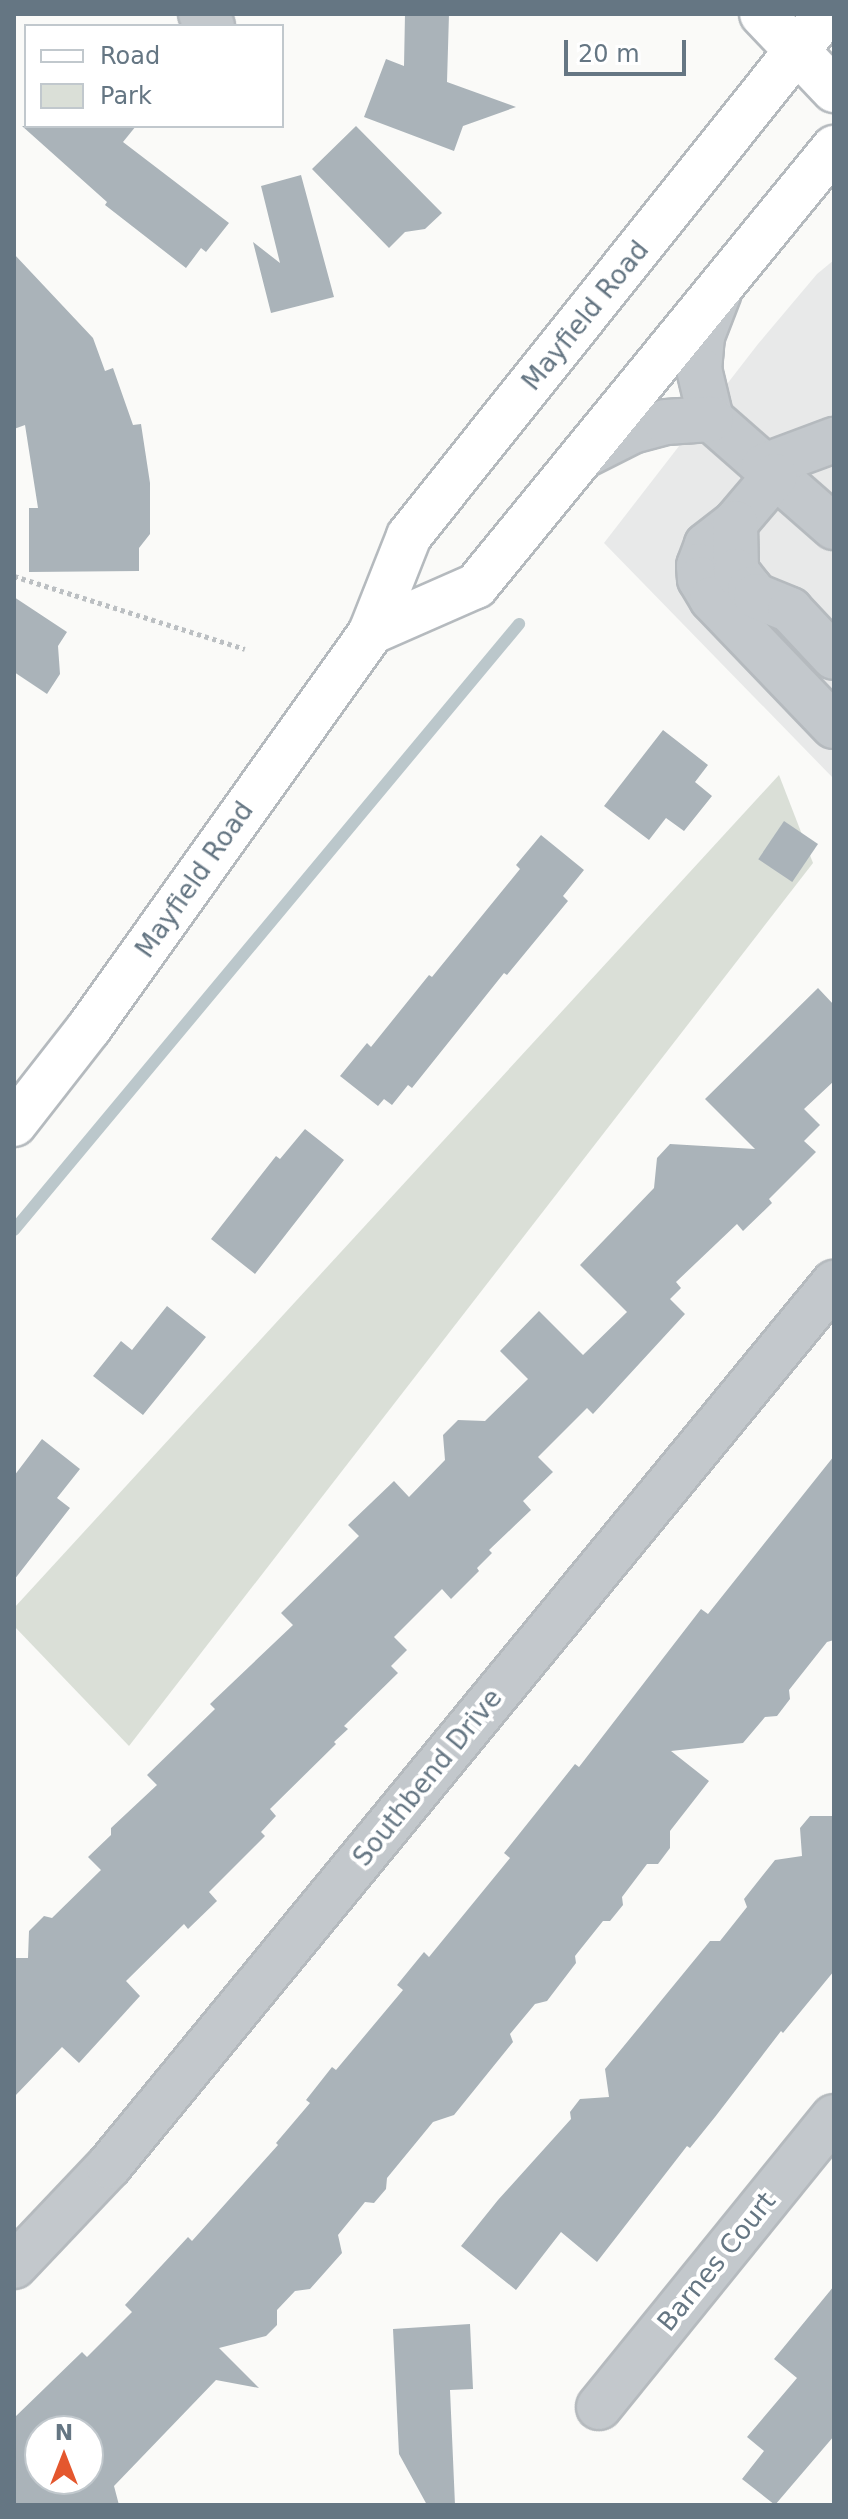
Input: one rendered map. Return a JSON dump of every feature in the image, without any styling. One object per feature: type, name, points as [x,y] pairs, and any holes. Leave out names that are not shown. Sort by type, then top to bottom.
[{"type":"main road","points":[[762,14],[834,90]]},
{"type":"main road","name":"Mayfield Road","points":[[14,1124],[89,1028],[371,632],[409,536],[826,14]]},
{"type":"main road","points":[[371,632],[476,586],[834,148]]},
{"type":"street","points":[[719,292],[702,336],[699,369],[711,419],[834,527]]},
{"type":"street","points":[[583,456],[632,431],[666,422],[711,419]]},
{"type":"street","points":[[834,440],[770,471],[735,523],[707,545],[702,555],[700,579],[705,590],[834,726]]},
{"type":"street","points":[[735,523],[736,571],[756,596],[790,610],[834,657]]},
{"type":"street","name":"Southbend Drive","points":[[14,2266],[109,2166],[834,1283]]},
{"type":"street","name":"Barnes Court","points":[[599,2407],[834,2117]]},
{"type":"path","points":[[14,576],[245,649]]},
{"type":"shaded area","points":[[834,260],[834,779],[604,543],[758,344],[817,274]]},
{"type":"green space","points":[[779,775],[813,863],[129,1746],[14,1626],[14,1608]]},
{"type":"building","points":[[405,14],[449,14],[447,82],[516,107],[463,126],[454,151],[364,117],[386,59],[404,66]]},
{"type":"building","points":[[356,126],[442,213],[425,229],[405,232],[389,248],[312,169]]},
{"type":"building","points":[[24,128],[134,128],[123,142],[229,223],[206,252],[201,248],[186,268],[105,205],[107,202]]},
{"type":"building","points":[[301,175],[334,297],[271,313],[253,242],[280,263],[261,186]]},
{"type":"building","points":[[14,254],[93,338],[105,371],[113,368],[133,425],[141,424],[150,483],[150,534],[139,548],[139,571],[29,572],[29,508],[38,508],[25,425],[14,429]]},
{"type":"building","points":[[14,597],[67,632],[58,646],[60,674],[47,694],[14,672]]},
{"type":"building","points":[[663,730],[708,765],[695,782],[712,796],[684,831],[666,818],[649,840],[604,806]]},
{"type":"building","points":[[784,821],[818,844],[792,882],[758,859]]},
{"type":"building","points":[[541,835],[584,870],[563,896],[568,901],[507,975],[504,973],[412,1088],[408,1085],[392,1105],[384,1099],[378,1106],[340,1076],[367,1043],[371,1047],[429,975],[432,977],[520,869],[516,865]]},
{"type":"building","points":[[818,988],[834,1005],[834,1081],[804,1109],[820,1125],[804,1141],[816,1152],[769,1199],[772,1203],[743,1231],[737,1224],[676,1282],[681,1288],[670,1299],[685,1314],[593,1414],[587,1408],[538,1457],[553,1472],[523,1501],[531,1510],[489,1550],[492,1553],[477,1568],[479,1571],[451,1599],[442,1589],[394,1637],[407,1650],[391,1666],[398,1673],[344,1726],[348,1729],[334,1742],[336,1744],[270,1809],[276,1816],[261,1832],[265,1836],[209,1892],[217,1901],[188,1929],[184,1924],[126,1981],[140,1996],[79,2063],[62,2047],[14,2097],[14,1958],[28,1958],[29,1931],[44,1916],[52,1918],[101,1870],[88,1857],[111,1835],[111,1828],[157,1785],[147,1775],[215,1709],[210,1704],[293,1625],[281,1613],[359,1536],[348,1525],[394,1481],[409,1497],[445,1460],[443,1435],[458,1420],[485,1421],[528,1379],[500,1351],[539,1311],[583,1355],[627,1312],[580,1265],[654,1188],[657,1158],[670,1144],[755,1149],[705,1099]]},
{"type":"building","points":[[305,1129],[344,1160],[255,1274],[211,1239],[276,1156],[280,1159]]},
{"type":"building","points":[[167,1306],[206,1337],[143,1415],[93,1376],[121,1341],[132,1350]]},
{"type":"building","points":[[42,1439],[80,1469],[57,1498],[70,1508],[14,1580],[14,1476]]},
{"type":"building","points":[[834,1456],[834,1640],[827,1642],[789,1690],[790,1699],[777,1716],[765,1717],[743,1743],[671,1751],[709,1781],[670,1831],[670,1848],[658,1864],[647,1864],[622,1897],[623,1905],[610,1921],[603,1921],[575,1956],[576,1963],[547,2001],[535,2004],[510,2034],[513,2042],[454,2115],[433,2122],[387,2178],[386,2189],[374,2203],[365,2202],[338,2235],[342,2253],[310,2289],[295,2291],[277,2310],[277,2325],[266,2336],[219,2348],[259,2388],[216,2380],[114,2486],[119,2505],[14,2505],[14,2418],[82,2352],[87,2357],[132,2312],[125,2305],[188,2237],[192,2241],[278,2145],[276,2143],[310,2103],[306,2100],[332,2067],[336,2070],[403,1990],[397,1985],[424,1952],[429,1957],[510,1858],[504,1853],[575,1764],[579,1767],[701,1609],[708,1614]]},
{"type":"building","points":[[810,1816],[834,1816],[834,1971],[783,2033],[781,2031],[690,2148],[687,2146],[597,2262],[561,2232],[516,2290],[461,2246],[571,2119],[570,2112],[580,2099],[609,2097],[605,2069],[710,1941],[720,1941],[747,1907],[744,1899],[775,1860],[802,1856],[800,1828]]},
{"type":"building","points":[[834,2286],[834,2436],[775,2505],[742,2479],[764,2451],[747,2437],[797,2378],[774,2359]]},
{"type":"building","points":[[470,2324],[473,2389],[450,2390],[455,2505],[427,2505],[399,2454],[393,2329]]},
{"type":"waterway","points":[[14,1230],[519,624]]}]
